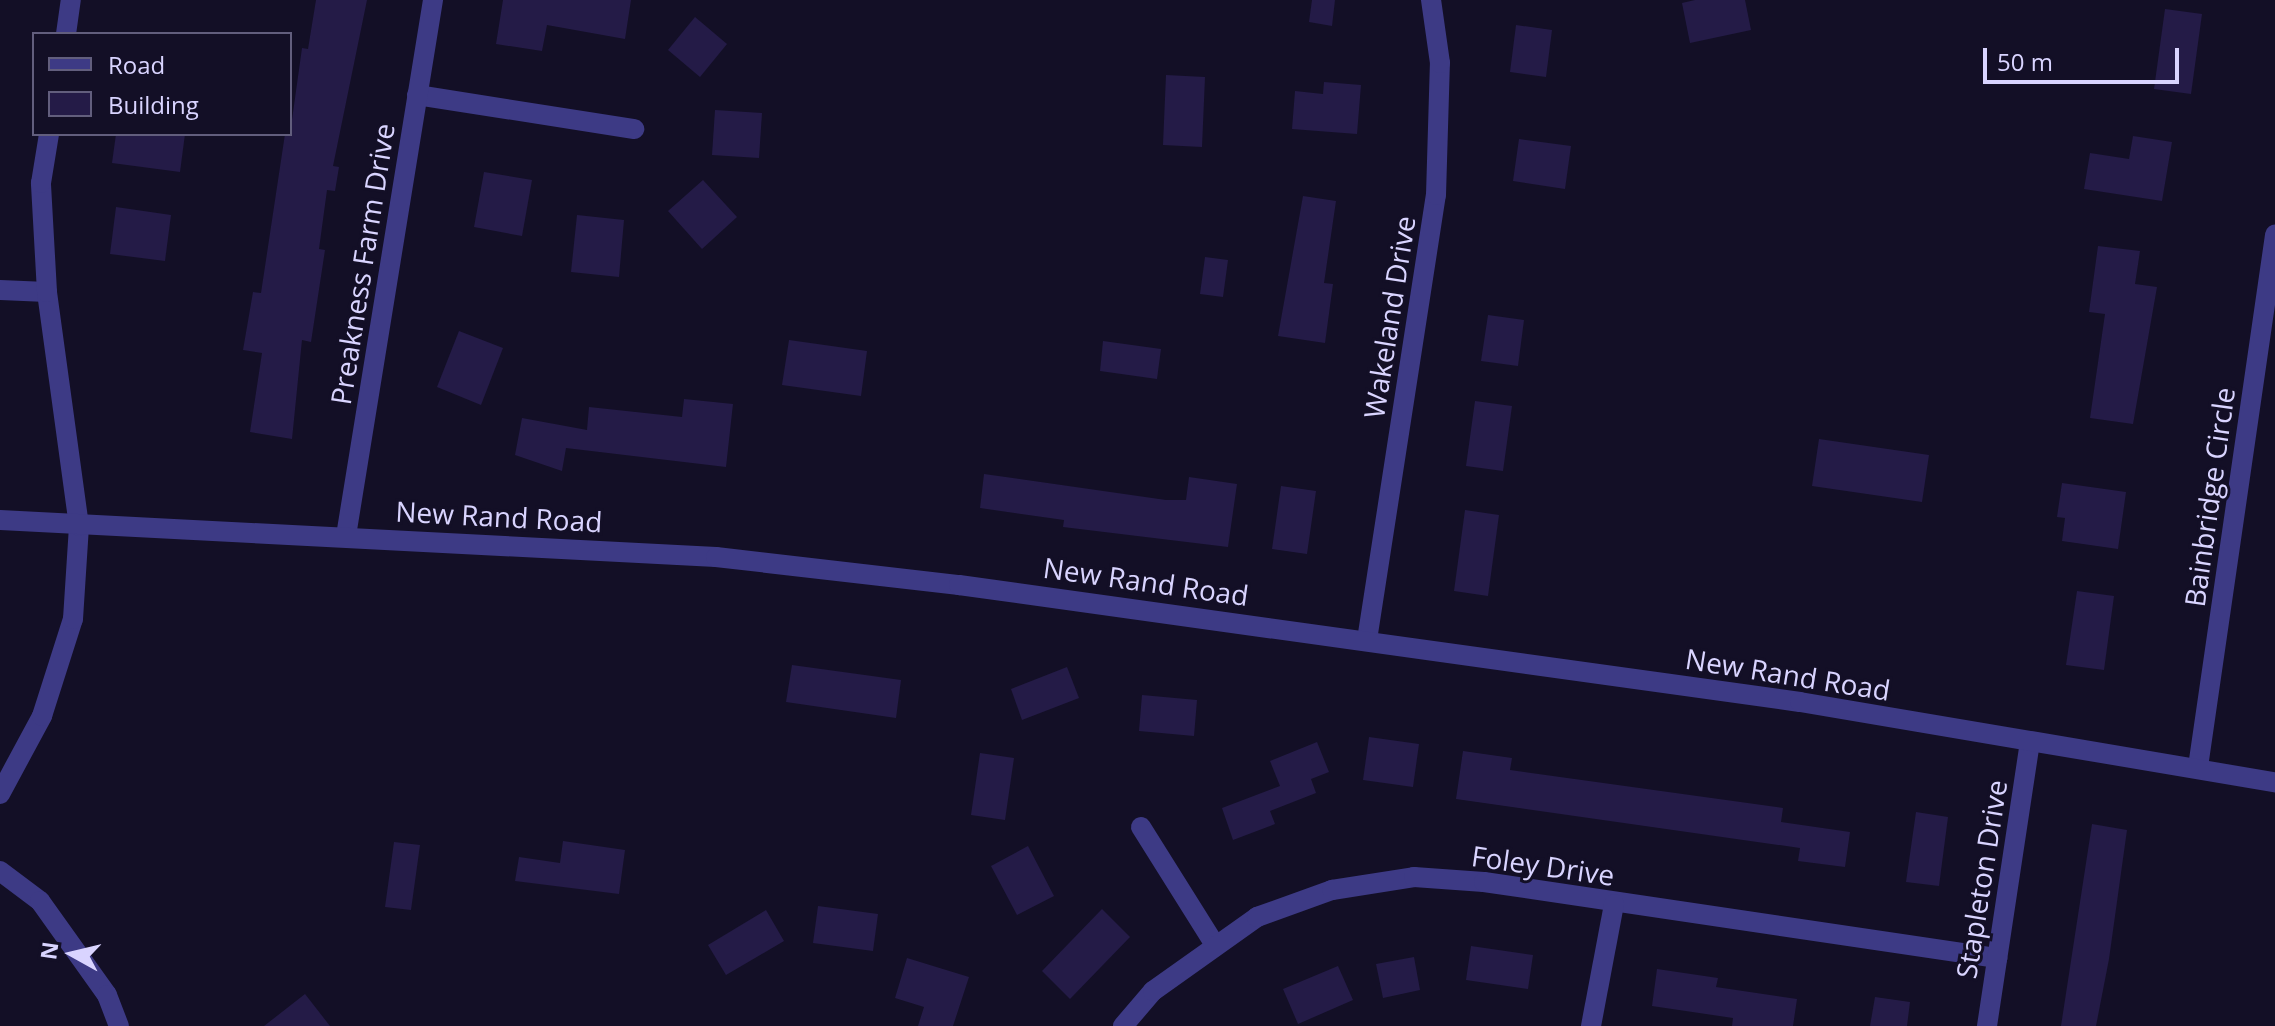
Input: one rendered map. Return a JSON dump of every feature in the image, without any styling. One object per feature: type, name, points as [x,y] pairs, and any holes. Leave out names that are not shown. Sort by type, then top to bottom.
[{"type":"street","points":[[66,32],[71,0]]},
{"type":"street","name":"Preakness Farm Drive","points":[[346,536],[433,0]]},
{"type":"street","name":"Wakeland Drive","points":[[1367,640],[1436,195],[1440,63],[1431,0]]},
{"type":"street","points":[[417,95],[634,129]]},
{"type":"street","points":[[0,794],[42,716],[73,619],[79,526],[47,292],[41,183],[49,136]]},
{"type":"street","name":"Bainbridge Circle","points":[[2198,767],[2275,235]]},
{"type":"street","points":[[0,290],[47,292]]},
{"type":"street","name":"New Rand Road","points":[[0,520],[727,558],[1367,640],[2198,767],[2275,782]]},
{"type":"street","name":"Stapleton Drive","points":[[1987,1026],[2030,741]]},
{"type":"street","points":[[1141,827],[1215,945]]},
{"type":"street","points":[[0,871],[40,901],[107,995],[119,1026]]},
{"type":"street","name":"Foley Drive","points":[[1123,1026],[1153,991],[1257,917],[1332,890],[1414,877],[1997,958]]},
{"type":"street","points":[[1591,1026],[1614,904]]},
{"type":"building","points":[[316,0],[367,0],[333,166],[339,167],[335,191],[327,190],[319,249],[325,250],[311,342],[302,340],[292,439],[250,432],[262,353],[243,350],[253,292],[261,293],[285,136],[292,136],[302,48],[308,49]]},
{"type":"building","points":[[503,0],[631,0],[625,39],[547,25],[542,51],[496,44]]},
{"type":"building","points":[[1312,0],[1335,0],[1332,26],[1309,22]]},
{"type":"building","points":[[1745,0],[1751,30],[1690,43],[1682,3]]},
{"type":"building","points":[[2165,9],[2202,14],[2191,94],[2154,89]]},
{"type":"building","points":[[695,17],[727,44],[700,77],[668,50]]},
{"type":"building","points":[[1516,25],[1552,30],[1546,77],[1510,72]]},
{"type":"building","points":[[1166,75],[1205,77],[1202,147],[1163,145]]},
{"type":"building","points":[[1324,82],[1361,85],[1357,134],[1292,129],[1295,91],[1323,94]]},
{"type":"building","points":[[715,110],[762,113],[759,158],[712,155]]},
{"type":"building","points":[[116,136],[185,136],[180,172],[112,163]]},
{"type":"building","points":[[2133,136],[2172,142],[2162,201],[2084,189],[2090,153],[2129,159]]},
{"type":"building","points":[[1519,139],[1571,146],[1565,189],[1513,181]]},
{"type":"building","points":[[484,172],[532,180],[522,236],[474,227]]},
{"type":"building","points":[[703,180],[737,217],[702,249],[668,211]]},
{"type":"building","points":[[1303,196],[1336,201],[1324,283],[1333,284],[1325,343],[1278,336]]},
{"type":"building","points":[[116,207],[171,215],[165,261],[110,254]]},
{"type":"building","points":[[577,215],[624,220],[619,277],[571,272]]},
{"type":"building","points":[[2098,246],[2140,251],[2135,284],[2157,287],[2133,424],[2090,418],[2105,314],[2089,312]]},
{"type":"building","points":[[1205,257],[1228,260],[1223,297],[1200,294]]},
{"type":"building","points":[[1488,315],[1524,320],[1518,366],[1481,361]]},
{"type":"building","points":[[459,331],[503,348],[481,405],[437,387]]},
{"type":"building","points":[[789,340],[867,351],[861,396],[782,385]]},
{"type":"building","points":[[1103,341],[1161,349],[1157,379],[1100,371]]},
{"type":"building","points":[[684,399],[733,404],[726,467],[566,448],[562,471],[515,455],[522,418],[587,430],[589,407],[682,417]]},
{"type":"building","points":[[1475,401],[1512,406],[1503,471],[1466,466]]},
{"type":"building","points":[[1819,439],[1929,455],[1922,502],[1812,486]]},
{"type":"building","points":[[984,474],[1166,500],[1186,500],[1189,477],[1237,484],[1228,547],[1063,527],[1064,520],[980,508]]},
{"type":"building","points":[[2062,483],[2126,492],[2118,549],[2062,541],[2065,518],[2057,517]]},
{"type":"building","points":[[1281,486],[1316,491],[1307,554],[1272,549]]},
{"type":"building","points":[[1465,510],[1499,515],[1488,596],[1454,591]]},
{"type":"building","points":[[2077,591],[2114,596],[2104,670],[2066,665]]},
{"type":"building","points":[[792,665],[901,680],[896,718],[786,702]]},
{"type":"building","points":[[1067,667],[1079,698],[1022,720],[1011,689]]},
{"type":"building","points":[[1142,695],[1197,700],[1194,736],[1139,731]]},
{"type":"building","points":[[1369,737],[1419,744],[1413,787],[1363,780]]},
{"type":"building","points":[[1317,742],[1329,772],[1311,779],[1316,793],[1270,811],[1275,824],[1233,840],[1222,808],[1280,786],[1270,761]]},
{"type":"building","points":[[1463,751],[1512,758],[1510,770],[1783,808],[1781,822],[1850,832],[1845,867],[1798,861],[1800,848],[1456,799]]},
{"type":"building","points":[[980,753],[1014,758],[1005,820],[971,815]]},
{"type":"building","points":[[1916,812],[1948,817],[1939,886],[1906,882]]},
{"type":"building","points":[[2092,824],[2127,830],[2109,959],[2096,1026],[2061,1026]]},
{"type":"building","points":[[563,841],[625,850],[619,894],[515,881],[519,857],[560,863]]},
{"type":"building","points":[[394,842],[420,845],[411,910],[385,907]]},
{"type":"building","points":[[1028,846],[1054,896],[1017,915],[991,866]]},
{"type":"building","points":[[818,906],[878,914],[873,951],[813,943]]},
{"type":"building","points":[[1102,909],[1130,937],[1070,999],[1042,971]]},
{"type":"building","points":[[766,910],[784,941],[726,975],[708,945]]},
{"type":"building","points":[[1471,946],[1533,955],[1528,989],[1466,980]]},
{"type":"building","points":[[1414,957],[1420,990],[1383,998],[1376,964]]},
{"type":"building","points":[[907,958],[969,977],[953,1026],[918,1026],[924,1007],[895,998]]},
{"type":"building","points":[[1338,966],[1353,1000],[1298,1024],[1283,989]]},
{"type":"building","points":[[1657,969],[1718,978],[1716,987],[1797,999],[1793,1026],[1732,1026],[1733,1018],[1652,1006]]},
{"type":"building","points":[[305,994],[330,1026],[264,1026]]},
{"type":"building","points":[[1875,997],[1910,1002],[1907,1026],[1870,1026]]}]
